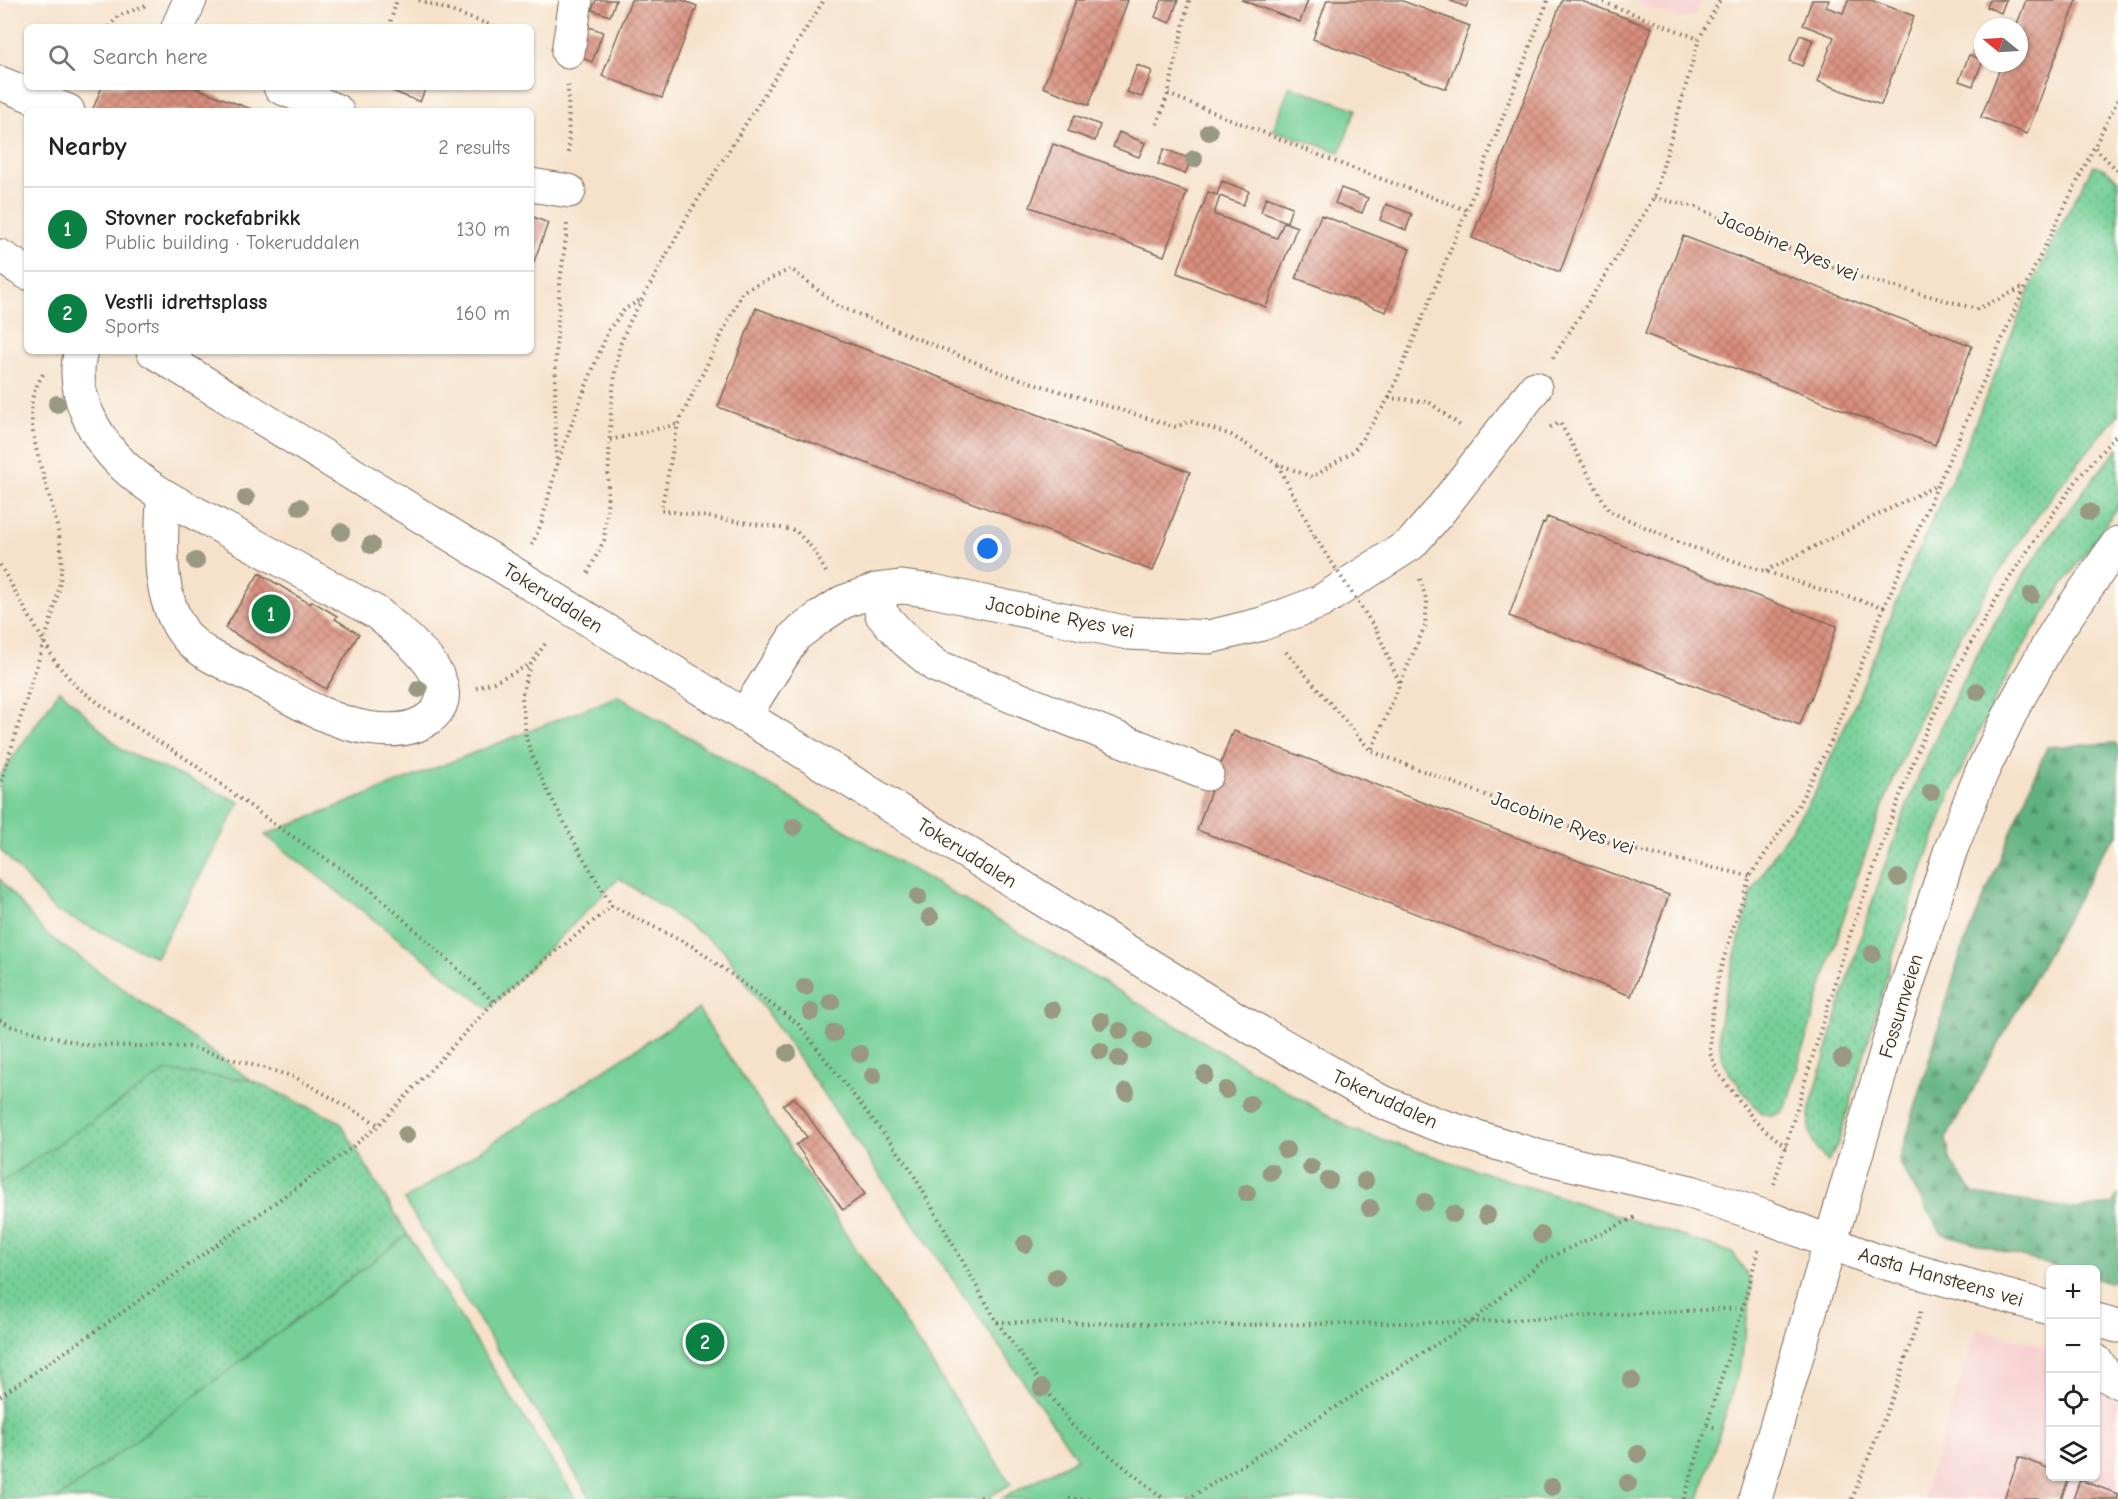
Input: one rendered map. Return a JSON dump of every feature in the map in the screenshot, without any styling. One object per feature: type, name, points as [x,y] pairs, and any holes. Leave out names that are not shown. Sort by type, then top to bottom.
[{"type":"street","points":[[179,24],[190,0]]},
{"type":"street","points":[[568,52],[576,0]]},
{"type":"street","points":[[0,83],[61,108]]},
{"type":"street","points":[[287,90],[330,108]]},
{"type":"street","points":[[534,185],[568,191]]},
{"type":"street","points":[[0,256],[24,271]]},
{"type":"street","points":[[80,354],[80,382],[84,408],[98,437],[124,466],[163,495],[377,613],[428,660],[438,676],[442,691],[441,706],[431,718],[417,726],[394,730],[367,728],[313,709],[203,651],[183,633],[168,602],[161,569],[163,495]]},
{"type":"street","name":"Tokeruddalen","points":[[158,354],[1244,1024],[1378,1100],[1487,1142],[1691,1192],[1766,1216],[1831,1244]]},
{"type":"street","name":"Jacobine Ryes vei","points":[[744,716],[795,636],[843,602],[876,590],[902,587],[933,591],[1128,633],[1209,636],[1262,624],[1320,602],[1411,544],[1439,512],[1535,388]]},
{"type":"street","name":"Fossumveien","points":[[1755,1499],[1895,1022],[1951,849],[1981,774],[2015,704],[2057,630],[2118,543]]},
{"type":"street","points":[[876,590],[882,615],[906,641],[936,666],[1208,774]]},
{"type":"street","name":"Aasta Hansteens vei","points":[[1831,1244],[1875,1260],[2046,1307]]},
{"type":"street","points":[[2100,1321],[2118,1326]]},
{"type":"street","points":[[2100,1366],[2107,1376],[2118,1382]]},
{"type":"path","points":[[111,24],[118,16],[159,0]]},
{"type":"path","points":[[390,24],[398,0]]},
{"type":"path","points":[[419,0],[487,24]]},
{"type":"path","points":[[588,573],[604,540],[611,408],[620,345],[629,323],[690,212],[824,0]]},
{"type":"path","points":[[1157,124],[1168,94],[1189,0]]},
{"type":"path","points":[[843,602],[813,549],[795,530],[661,510],[678,424],[743,291],[791,269],[838,306],[1004,374],[1176,427],[1190,421],[1231,435],[1278,464],[1312,477],[1354,451],[1389,398],[1467,210],[1548,0]]},
{"type":"path","points":[[1598,0],[1700,39]]},
{"type":"path","points":[[1535,388],[1654,198],[1700,39],[1720,0]]},
{"type":"path","points":[[557,465],[555,425],[561,281],[565,254],[568,191],[568,52]]},
{"type":"path","points":[[1168,94],[1349,167],[1467,210]]},
{"type":"path","points":[[1786,1147],[1756,1122],[1718,1073],[1710,1053],[1711,1022],[1719,974],[1750,876],[1798,806],[1832,738],[1884,607],[2025,287],[2118,99]]},
{"type":"path","points":[[2095,148],[2118,171]]},
{"type":"path","name":"Jacobine Ryes vei","points":[[1654,198],[1696,207],[1845,273],[1977,309],[2025,287]]},
{"type":"path","points":[[530,548],[546,507],[557,465],[609,328],[625,309],[642,299]]},
{"type":"path","points":[[0,787],[55,606],[62,574],[57,523],[36,444],[32,401],[35,387],[51,363],[80,354]]},
{"type":"path","points":[[1389,398],[1430,402],[1488,447]]},
{"type":"path","points":[[1539,430],[1560,423],[1608,511],[1680,543],[1884,607]]},
{"type":"path","points":[[610,440],[678,424]]},
{"type":"path","points":[[1774,1182],[1845,949],[1894,811],[1925,733],[1957,668],[2012,574],[2079,477],[2118,433]]},
{"type":"path","points":[[1278,464],[1315,537],[1377,631],[1400,685]]},
{"type":"path","points":[[1766,571],[1938,484]]},
{"type":"path","points":[[1262,624],[1371,751],[1425,626],[1427,602],[1411,544]]},
{"type":"path","points":[[0,565],[56,663],[77,687],[104,708],[191,762],[277,826],[369,888],[494,1002]]},
{"type":"path","points":[[545,644],[531,664],[522,698],[526,738],[539,774],[578,849],[612,906],[694,947],[798,1024],[908,1165],[997,1322],[1072,1425],[1164,1499]]},
{"type":"path","points":[[442,691],[475,689],[531,664]]},
{"type":"path","name":"Jacobine Ryes vei","points":[[1371,751],[1621,847],[1750,876]]},
{"type":"path","points":[[0,1396],[122,1312],[340,1156],[379,1125],[494,1002],[612,906]]},
{"type":"path","points":[[0,1020],[11,1026],[85,1045],[189,1047],[295,1077],[379,1125]]},
{"type":"path","points":[[1188,1499],[1472,1322],[1544,1260],[1691,1192]]},
{"type":"path","points":[[1684,1499],[1743,1308],[1758,1251]]},
{"type":"path","points":[[1852,1499],[1895,1392],[1923,1304]]},
{"type":"path","points":[[997,1322],[1230,1325],[1472,1322],[1743,1308]]},
{"type":"path","points":[[1707,1425],[1716,1428]]},
{"type":"path","points":[[980,1497],[991,1499]]},
{"type":"path","points":[[1069,1499],[1090,1499]]},
{"type":"shaded area","points":[[1629,0],[1702,0],[1694,15],[1680,19]]},
{"type":"shaded area","points":[[1977,1329],[2046,1347],[2046,1481],[2100,1481],[2100,1390],[2118,1402],[2118,1499],[1922,1499]]},
{"type":"green space","points":[[1290,86],[1356,109],[1340,152],[1273,130]]},
{"type":"green space","points":[[2093,166],[2104,169],[2118,180],[2118,415],[2047,502],[2025,533],[1984,596],[1947,661],[1898,768],[1877,822],[1838,934],[1787,1104],[1782,1112],[1773,1116],[1762,1113],[1728,1071],[1721,1056],[1719,1029],[1723,1002],[1752,891],[1813,797],[1857,699],[1913,562],[1955,472],[2034,280]]},
{"type":"green space","points":[[2118,449],[2118,507],[2063,584],[2029,637],[1997,694],[1950,795],[1893,955],[1838,1143],[1828,1162],[1812,1138],[1809,1124],[1810,1108],[1881,875],[1916,784],[1953,700],[1994,624],[2064,516]]},
{"type":"green space","points":[[60,690],[122,750],[240,802],[156,957],[55,911],[0,849],[0,776]]},
{"type":"green space","points":[[618,696],[1353,1130],[1733,1253],[1752,1283],[1741,1363],[1699,1499],[1001,1499],[1077,1458],[722,948],[619,878],[489,1009],[265,835]]},
{"type":"green space","points":[[2115,743],[2118,747],[2118,835],[2104,851],[1946,1139],[1951,1162],[1974,1194],[2079,1209],[2112,1204],[2118,1194],[2118,1279],[2109,1283],[2100,1280],[2100,1265],[2049,1265],[1941,1233],[1899,1162],[1961,952],[2047,747]]},
{"type":"green space","points":[[0,879],[45,933],[251,1080],[166,1071],[0,1183]]},
{"type":"green space","points":[[698,1009],[1011,1484],[985,1499],[591,1499],[404,1200]]},
{"type":"green space","points":[[166,1071],[251,1080],[339,1121],[408,1235],[58,1499],[0,1499],[0,1183]]},
{"type":"green space","points":[[408,1235],[576,1499],[58,1499]]},
{"type":"building","points":[[596,0],[616,0],[610,16],[592,10]]},
{"type":"building","points":[[631,0],[682,0],[697,6],[662,98],[602,76]]},
{"type":"building","points":[[1076,0],[1128,0],[1089,105],[1043,87]]},
{"type":"building","points":[[1162,0],[1178,0],[1170,23],[1155,17]]},
{"type":"building","points":[[1241,0],[1308,0],[1300,22]]},
{"type":"building","points":[[1327,0],[1400,0],[1470,26],[1446,89],[1313,39]]},
{"type":"building","points":[[1449,0],[1469,0],[1466,7]]},
{"type":"building","points":[[1562,0],[1579,0],[1652,28],[1560,272],[1472,238]]},
{"type":"building","points":[[1812,0],[1829,0],[1826,7],[1843,13],[1848,0],[1871,0],[1914,16],[1881,105],[1817,81],[1834,37],[1803,25]]},
{"type":"building","points":[[1990,0],[2006,0],[2001,13],[1987,7]]},
{"type":"building","points":[[2026,0],[2077,0],[2027,134],[1981,117],[1998,72],[2028,72],[2028,18],[2019,18]]},
{"type":"building","points":[[586,26],[603,32],[592,62],[575,55]]},
{"type":"building","points":[[1800,35],[1813,40],[1802,66],[1789,61]]},
{"type":"building","points":[[1969,55],[1974,57],[1974,72],[1978,72],[1973,86],[1959,81]]},
{"type":"building","points":[[1137,65],[1152,71],[1142,97],[1127,92]]},
{"type":"building","points":[[101,90],[201,90],[248,108],[93,108]]},
{"type":"building","points":[[390,90],[425,90],[420,102]]},
{"type":"building","points":[[1075,115],[1100,125],[1095,141],[1068,131]]},
{"type":"building","points":[[1119,132],[1145,143],[1139,157],[1113,147]]},
{"type":"building","points":[[1053,144],[1187,192],[1164,256],[1030,207]]},
{"type":"building","points":[[1164,149],[1191,159],[1185,174],[1158,164]]},
{"type":"building","points":[[1222,181],[1249,191],[1243,205],[1220,196],[1214,214],[1277,238],[1284,222],[1297,227],[1266,307],[1177,273],[1208,192],[1217,195]]},
{"type":"building","points":[[1341,188],[1368,198],[1362,213],[1335,203]]},
{"type":"building","points":[[1266,197],[1292,207],[1287,222],[1261,212]]},
{"type":"building","points":[[1386,204],[1412,214],[1406,230],[1380,220]]},
{"type":"building","points":[[1321,215],[1410,249],[1386,312],[1296,278]]},
{"type":"building","points":[[534,217],[548,223],[534,262]]},
{"type":"building","points":[[1683,236],[1972,346],[1935,445],[1645,334]]},
{"type":"building","points":[[756,308],[1190,472],[1153,571],[718,407]]},
{"type":"building","points":[[1547,517],[1837,626],[1800,725],[1509,616],[1543,522],[1545,523]]},
{"type":"building","points":[[259,573],[310,604],[312,601],[337,616],[335,619],[359,634],[326,689],[225,628]]},
{"type":"building","points":[[1234,731],[1669,895],[1631,996],[1197,830]]},
{"type":"building","points":[[794,1097],[865,1194],[843,1210],[796,1145],[807,1137],[783,1105]]},
{"type":"building","points":[[2019,1457],[2046,1467],[2046,1481],[2068,1481],[2061,1499],[2004,1499]]},
{"type":"building","points":[[2080,1481],[2118,1494],[2118,1499],[2073,1499]]},
{"type":"place","name":"Stovner rockefabrikk","points":[[271,614]]},
{"type":"place","name":"Vestli idrettsplass","points":[[705,1342]]}]
